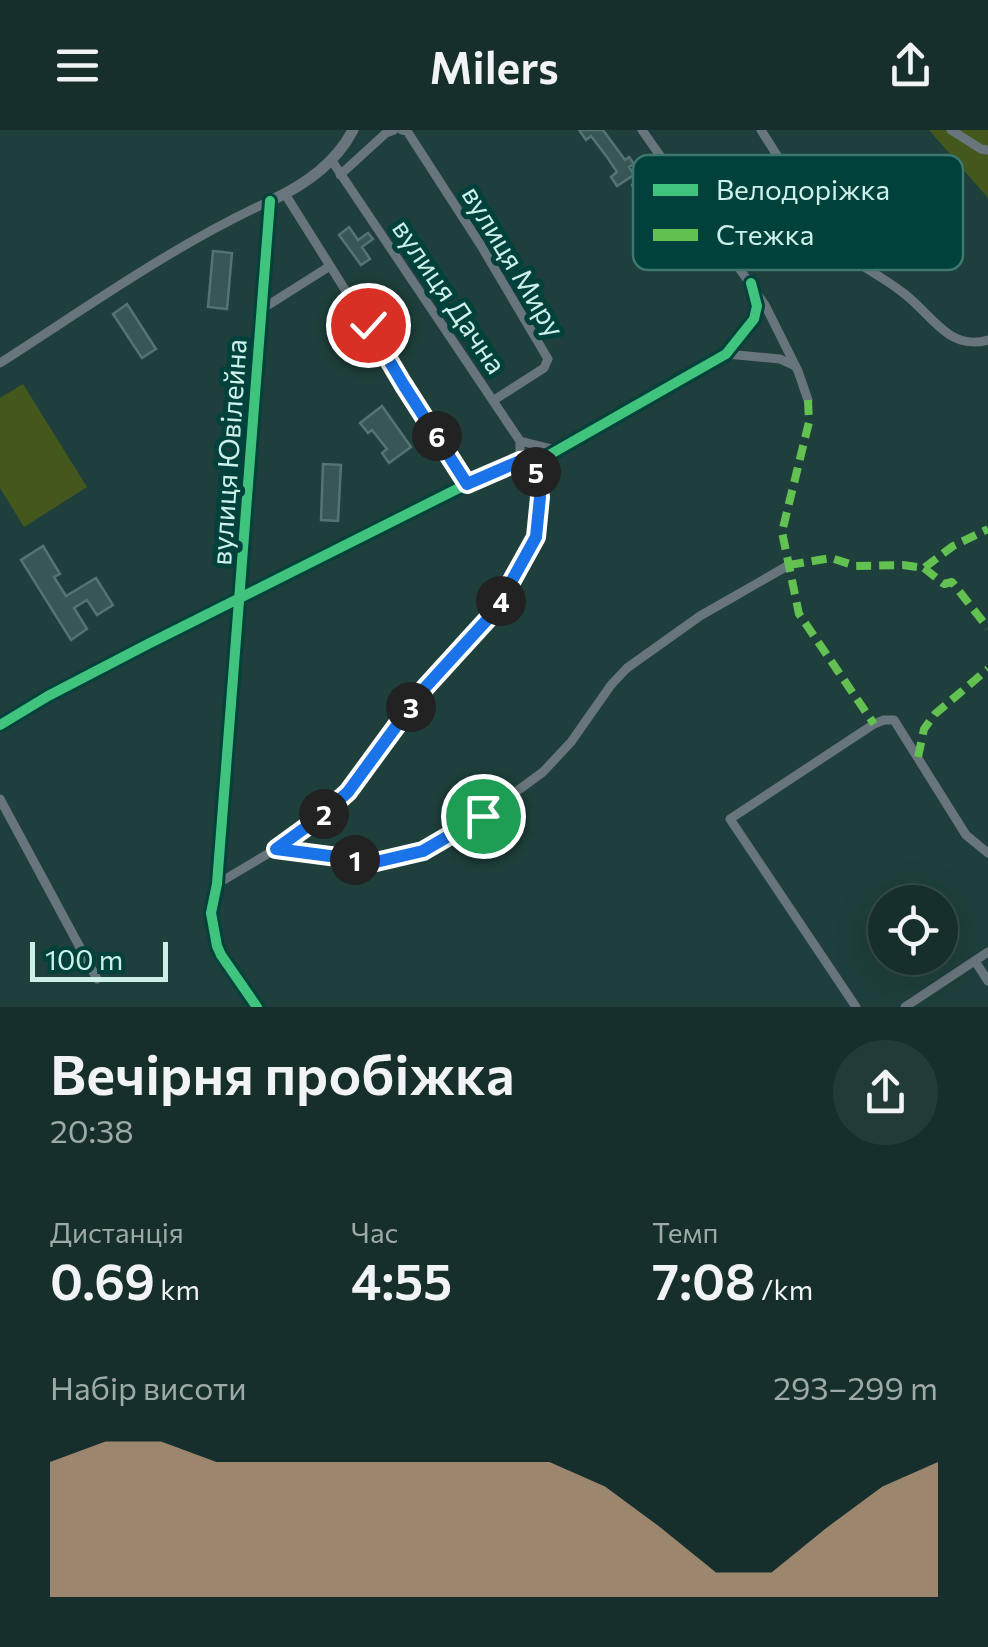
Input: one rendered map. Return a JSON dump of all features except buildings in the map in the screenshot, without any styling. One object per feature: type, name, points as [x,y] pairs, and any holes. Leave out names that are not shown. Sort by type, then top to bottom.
[{"type":"street","points":[[0,363],[149,266],[233,218],[285,194],[332,161],[353,130]]},
{"type":"street","points":[[340,175],[394,130]]},
{"type":"street","name":"вулиця Миру","points":[[405,130],[480,244],[548,359],[544,368],[494,400]]},
{"type":"street","points":[[642,130],[660,155]]},
{"type":"street","points":[[761,130],[777,155]]},
{"type":"street","points":[[951,130],[981,150],[988,150]]},
{"type":"street","name":"вулиця Дачна","points":[[332,161],[520,441]]},
{"type":"street","points":[[285,194],[467,484]]},
{"type":"street","name":"вулиця Ювілейна","points":[[256,1007],[221,955],[211,913],[217,884],[270,201]]},
{"type":"street","points":[[262,308],[330,266]]},
{"type":"street","points":[[742,270],[766,305],[808,400]]},
{"type":"street","points":[[866,270],[902,292],[949,334],[979,343],[988,340]]},
{"type":"street","points":[[535,464],[726,354],[754,319],[757,306],[751,283]]},
{"type":"street","points":[[767,358],[785,344]]},
{"type":"street","points":[[726,354],[780,359],[795,366]]},
{"type":"street","points":[[520,461],[520,441],[556,450]]},
{"type":"street","points":[[0,725],[64,687],[467,484],[520,461],[535,464],[540,497],[536,537],[495,611],[422,691],[348,792],[276,849],[217,884]]},
{"type":"street","points":[[276,849],[366,862],[423,851],[483,816],[543,772],[627,668],[700,616],[789,565]]},
{"type":"street","points":[[856,1007],[730,818],[874,724],[890,718],[908,740],[966,835],[988,853]]},
{"type":"street","points":[[0,799],[97,978]]},
{"type":"street","points":[[905,1007],[988,952]]},
{"type":"street","points":[[975,961],[988,981]]},
{"type":"green space","points":[[929,130],[988,130],[988,198],[963,169],[963,155],[951,155]]},
{"type":"green space","points":[[23,384],[87,487],[24,527],[0,488],[0,398]]},
{"type":"marked path","points":[[808,400],[809,422],[782,532],[799,614],[874,724]]},
{"type":"marked path","points":[[789,565],[831,558],[856,566],[924,568],[953,546],[988,529]]},
{"type":"marked path","points":[[924,568],[944,584],[952,582],[988,628]]},
{"type":"marked path","points":[[918,757],[924,729],[935,714],[988,669]]},
{"type":"cycle path","points":[[257,1007],[221,955],[211,913],[217,884],[270,201]]},
{"type":"cycle path","points":[[0,725],[148,644],[467,484],[520,461],[535,463],[726,354],[754,319],[757,306],[751,283]]},
{"type":"route","points":[[368,325],[467,484],[520,461],[535,464],[540,497],[538,526],[533,546],[495,611],[422,691],[348,792],[276,849],[376,862],[423,851],[483,816]]}]
